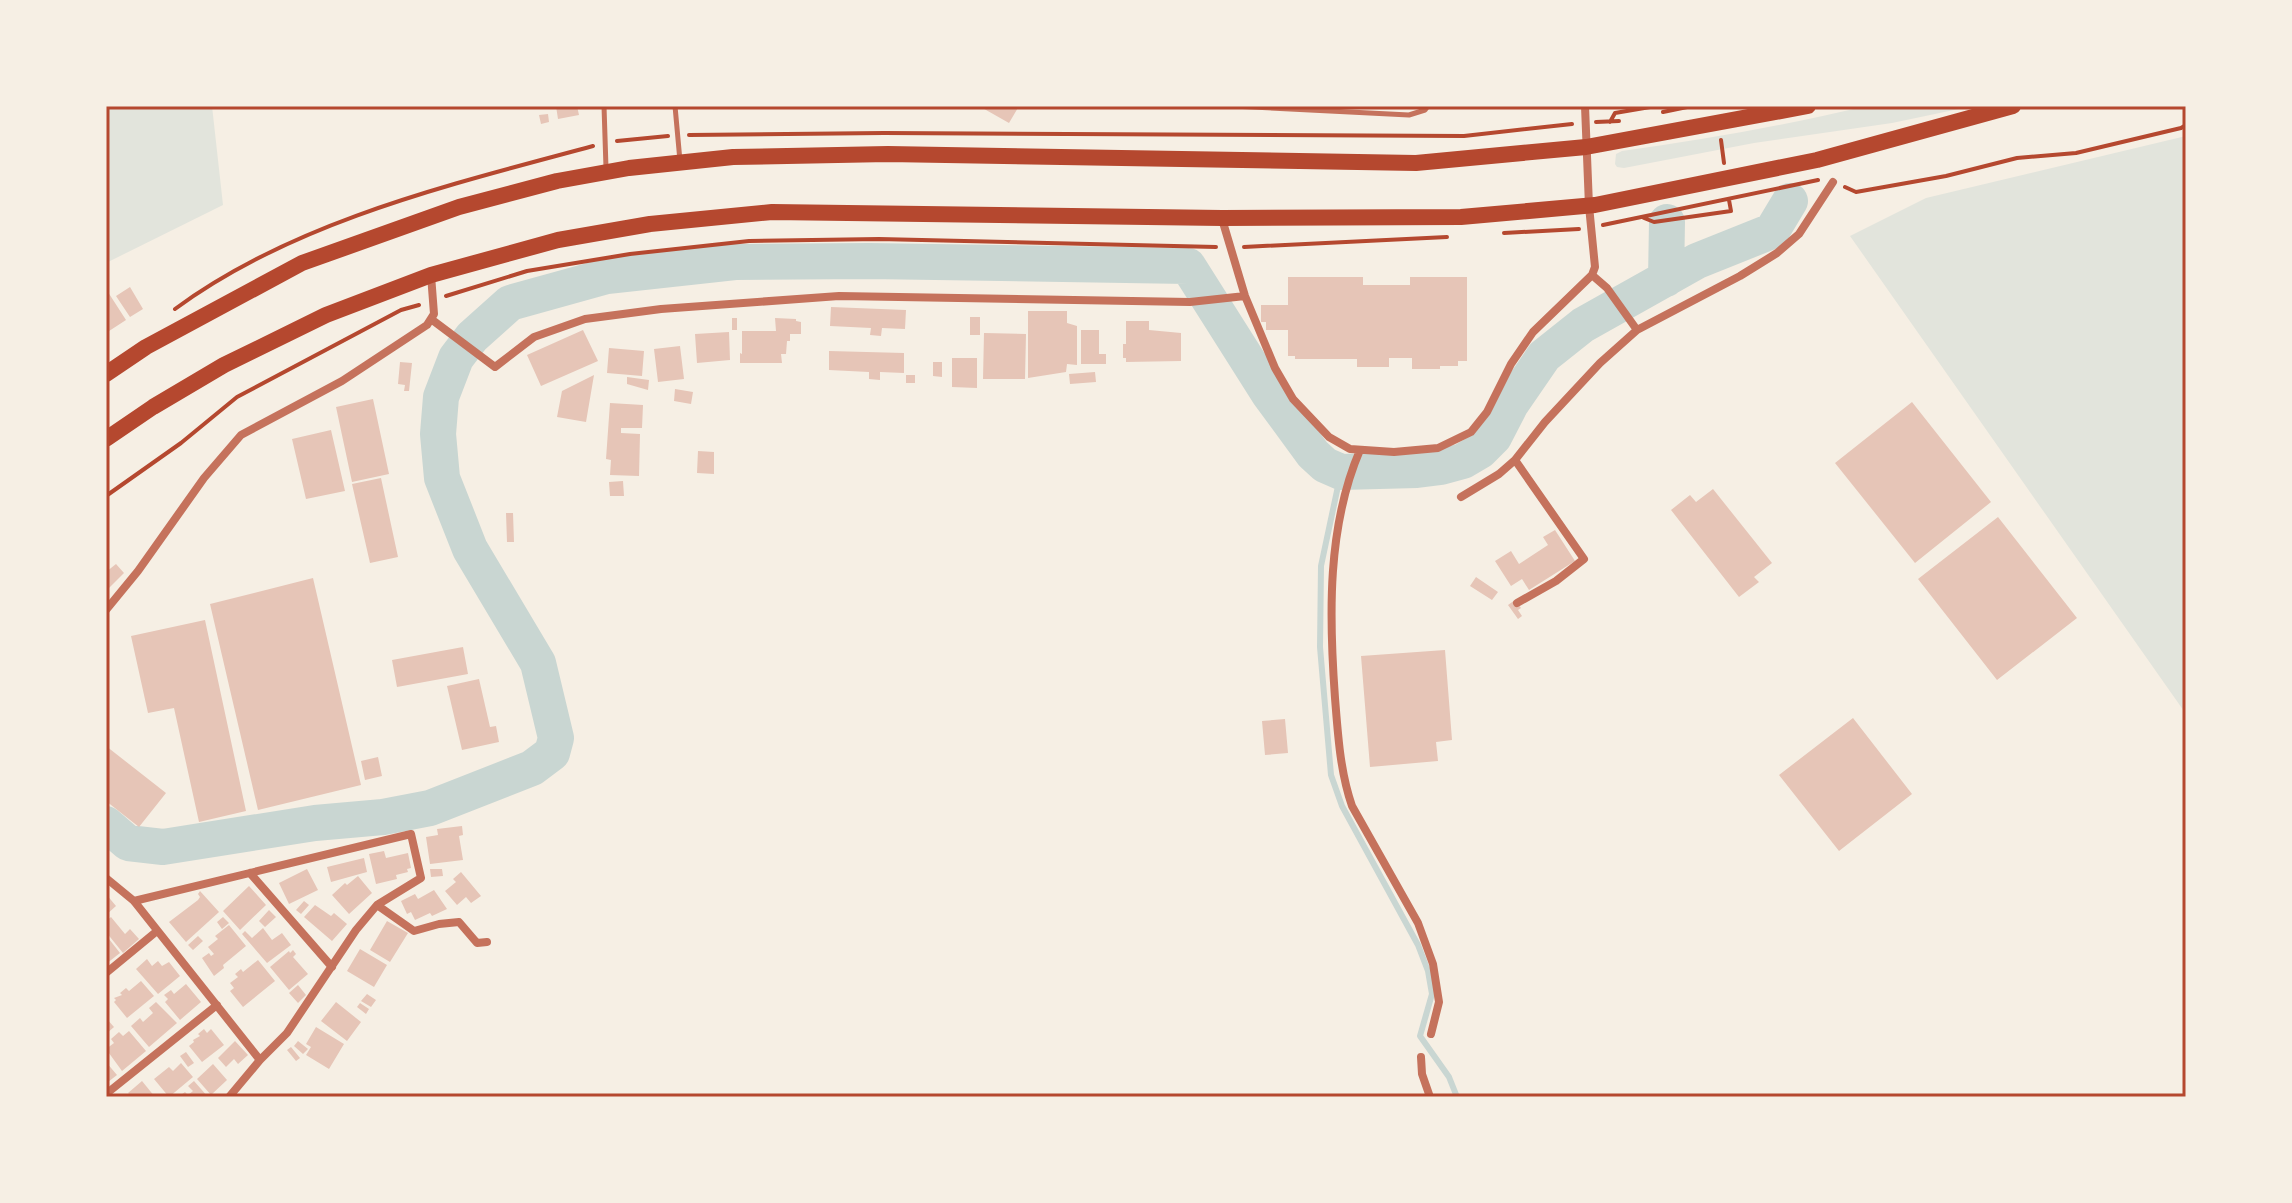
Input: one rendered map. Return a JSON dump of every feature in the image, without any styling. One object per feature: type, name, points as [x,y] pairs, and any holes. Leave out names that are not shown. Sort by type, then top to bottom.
[{"type":"highway","points":[[106,374],[146,347],[302,263],[459,207],[557,181],[606,173],[733,157],[888,154],[1416,163],[1586,147],[1808,106]]},
{"type":"highway","points":[[106,439],[224,365],[326,315],[431,275],[558,240],[650,224],[772,212],[1222,218],[1461,217],[1589,206],[1817,160],[2013,106]]},
{"type":"street","points":[[1222,218],[1240,296],[1293,399],[1329,437],[1350,449],[1394,452],[1438,448],[1471,432],[1487,412],[1511,364],[1533,332],[1592,275],[1595,267],[1585,106]]},
{"type":"street","points":[[1461,497],[1499,474],[1515,460],[1545,422],[1600,363],[1637,330],[1777,253],[1799,234],[1833,182]]},
{"type":"street","points":[[106,610],[138,571],[204,478],[241,435],[342,381],[427,325],[434,314],[431,275]]},
{"type":"street","points":[[1592,275],[1607,288],[1637,330]]},
{"type":"street","points":[[431,319],[495,367],[534,337],[585,319],[661,309],[839,296],[1195,301],[1240,296]]},
{"type":"street","points":[[1360,450],[1344,497],[1334,562],[1331,637],[1337,730],[1345,786],[1358,818],[1418,923],[1433,964],[1439,1002],[1431,1034]]},
{"type":"street","points":[[1515,460],[1584,559],[1556,581],[1517,603]]},
{"type":"street","points":[[134,901],[411,834],[421,878],[377,905],[356,930],[287,1033],[229,1097]]},
{"type":"street","points":[[250,873],[332,967]]},
{"type":"street","points":[[106,878],[134,901],[260,1060]]},
{"type":"street","points":[[377,905],[414,931],[459,922],[477,943],[487,942]]},
{"type":"street","points":[[106,973],[157,931]]},
{"type":"street","points":[[106,1094],[217,1005]]},
{"type":"street","points":[[1421,1057],[1422,1074],[1430,1097]]},
{"type":"lane","points":[[604,106],[606,173]]},
{"type":"lane","points":[[675,106],[680,163]]},
{"type":"lane","points":[[1233,106],[1409,115],[1428,106]]},
{"type":"path","points":[[1610,122],[1615,113],[1656,106]]},
{"type":"path","points":[[1653,114],[1692,106]]},
{"type":"path","points":[[1586,123],[1627,120]]},
{"type":"path","points":[[1497,234],[1591,228],[1826,179],[1856,192],[1946,176],[2017,158],[2076,153],[2186,125]]},
{"type":"path","points":[[1721,136],[1725,166]]},
{"type":"path","points":[[1642,217],[1654,222],[1731,211],[1729,196]]},
{"type":"path","points":[[106,496],[181,443],[237,397],[401,310],[527,271],[630,254],[749,241],[879,239],[1230,248],[1453,237]]},
{"type":"shaded area","points":[[106,106],[212,106],[223,205],[106,263]]},
{"type":"shaded area","points":[[1867,106],[1973,106],[1892,123],[1754,143],[1624,168],[1615,164],[1616,154],[1622,151],[1745,132]]},
{"type":"shaded area","points":[[2186,136],[2186,714],[1850,236],[1926,198]]},
{"type":"building","points":[[556,106],[577,106],[579,115],[558,119]]},
{"type":"building","points":[[979,106],[1019,106],[1009,123]]},
{"type":"building","points":[[548,114],[549,122],[541,124],[539,115]]},
{"type":"building","points":[[1288,277],[1363,277],[1363,285],[1410,285],[1410,277],[1467,277],[1467,361],[1458,361],[1458,366],[1440,366],[1440,369],[1412,369],[1412,358],[1389,358],[1389,367],[1357,367],[1357,359],[1295,359],[1295,356],[1288,356],[1288,330],[1266,330],[1266,322],[1261,322],[1261,305],[1288,305]]},
{"type":"building","points":[[130,287],[143,309],[130,317],[116,296]]},
{"type":"building","points":[[106,289],[126,320],[106,333]]},
{"type":"building","points":[[831,307],[906,310],[905,329],[882,328],[881,336],[870,335],[871,328],[830,326]]},
{"type":"building","points":[[1028,311],[1067,311],[1067,323],[1077,326],[1077,365],[1067,364],[1066,372],[1028,378]]},
{"type":"building","points":[[970,317],[980,317],[980,335],[970,335]]},
{"type":"building","points":[[732,318],[737,318],[737,330],[732,330]]},
{"type":"building","points":[[775,318],[801,322],[801,334],[790,334],[786,354],[781,354],[782,363],[740,363],[742,331],[776,331]]},
{"type":"building","points":[[1126,321],[1149,321],[1149,330],[1181,333],[1181,361],[1126,362],[1123,344],[1126,344]]},
{"type":"building","points":[[583,330],[598,361],[541,386],[527,355]]},
{"type":"building","points":[[1081,330],[1099,330],[1099,354],[1106,354],[1106,364],[1081,364]]},
{"type":"building","points":[[729,332],[730,360],[697,363],[695,334]]},
{"type":"building","points":[[984,333],[1026,334],[1025,379],[983,379]]},
{"type":"building","points":[[680,346],[684,379],[658,382],[654,349]]},
{"type":"building","points":[[609,348],[644,351],[642,376],[607,373]]},
{"type":"building","points":[[829,351],[904,353],[904,373],[880,372],[880,380],[869,379],[869,372],[829,370]]},
{"type":"building","points":[[952,358],[977,358],[977,388],[952,387]]},
{"type":"building","points":[[400,362],[412,363],[409,391],[404,391],[405,385],[398,384]]},
{"type":"building","points":[[933,362],[942,362],[942,377],[933,376]]},
{"type":"building","points":[[1095,372],[1096,382],[1070,384],[1069,374]]},
{"type":"building","points":[[594,375],[586,422],[557,417],[562,391]]},
{"type":"building","points":[[906,375],[915,375],[915,383],[906,383]]},
{"type":"building","points":[[627,377],[649,380],[648,390],[627,384]]},
{"type":"building","points":[[675,389],[693,392],[691,404],[674,401]]},
{"type":"building","points":[[373,399],[389,474],[352,482],[336,407]]},
{"type":"building","points":[[1912,402],[1991,502],[1915,563],[1835,463]]},
{"type":"building","points":[[610,403],[643,405],[642,428],[621,428],[621,433],[640,434],[639,476],[610,475],[611,460],[606,459]]},
{"type":"building","points":[[331,430],[345,491],[306,499],[292,439]]},
{"type":"building","points":[[698,451],[714,452],[714,474],[697,473]]},
{"type":"building","points":[[381,478],[398,557],[370,563],[352,484]]},
{"type":"building","points":[[623,481],[624,496],[610,496],[609,482]]},
{"type":"building","points":[[1713,489],[1772,563],[1754,577],[1759,582],[1739,597],[1671,510],[1690,495],[1696,502]]},
{"type":"building","points":[[506,513],[513,513],[514,542],[507,542]]},
{"type":"building","points":[[1998,517],[2077,618],[1997,680],[1918,579]]},
{"type":"building","points":[[1555,530],[1575,561],[1529,590],[1522,579],[1511,586],[1495,561],[1511,551],[1519,564],[1548,545],[1543,537]]},
{"type":"building","points":[[116,564],[124,573],[106,591],[106,572]]},
{"type":"building","points":[[1476,577],[1498,592],[1492,600],[1470,586]]},
{"type":"building","points":[[313,578],[361,785],[258,810],[210,604]]},
{"type":"building","points":[[1515,600],[1521,608],[1518,610],[1522,616],[1518,619],[1508,605]]},
{"type":"building","points":[[205,620],[246,811],[199,822],[174,708],[148,713],[131,636]]},
{"type":"building","points":[[463,647],[468,674],[397,687],[392,660]]},
{"type":"building","points":[[1445,650],[1452,740],[1436,742],[1438,761],[1370,767],[1361,656]]},
{"type":"building","points":[[479,679],[490,727],[496,726],[499,742],[462,750],[447,686]]},
{"type":"building","points":[[1853,718],[1912,794],[1839,851],[1779,775]]},
{"type":"building","points":[[1285,719],[1288,753],[1265,755],[1262,721]]},
{"type":"building","points":[[106,746],[166,793],[139,827],[106,801]]},
{"type":"building","points":[[378,757],[382,776],[365,780],[361,761]]},
{"type":"building","points":[[462,826],[463,835],[459,836],[463,860],[430,864],[426,837],[438,835],[437,829]]},
{"type":"building","points":[[384,851],[386,858],[408,853],[411,868],[396,875],[397,879],[376,884],[369,854]]},
{"type":"building","points":[[364,858],[367,872],[331,882],[327,867]]},
{"type":"building","points":[[307,869],[318,890],[289,904],[279,883]]},
{"type":"building","points":[[430,869],[442,869],[443,876],[431,877]]},
{"type":"building","points":[[461,872],[481,896],[471,903],[466,897],[457,905],[445,891],[456,882],[453,879]]},
{"type":"building","points":[[358,876],[372,893],[349,914],[332,895]]},
{"type":"building","points":[[249,886],[266,905],[240,930],[223,911]]},
{"type":"building","points":[[434,890],[447,909],[415,920],[411,912],[407,914],[401,901],[415,894],[418,899]]},
{"type":"building","points":[[200,891],[219,912],[186,942],[169,922],[198,900]]},
{"type":"building","points":[[106,894],[116,906],[106,915]]},
{"type":"building","points":[[304,901],[309,905],[301,914],[296,910]]},
{"type":"building","points":[[315,905],[331,916],[334,913],[347,924],[332,941],[304,917]]},
{"type":"building","points":[[269,910],[276,917],[265,927],[259,921]]},
{"type":"building","points":[[111,917],[125,934],[130,929],[139,939],[123,953],[106,932],[106,921]]},
{"type":"building","points":[[223,917],[229,923],[222,929],[217,922]]},
{"type":"building","points":[[387,921],[408,933],[390,962],[370,950]]},
{"type":"building","points":[[229,925],[246,946],[214,976],[202,958],[209,953],[211,956],[214,954],[208,947],[218,939],[215,936]]},
{"type":"building","points":[[263,928],[272,940],[282,933],[291,945],[267,963],[242,934],[245,931],[252,938]]},
{"type":"building","points":[[198,936],[203,941],[193,950],[188,945]]},
{"type":"building","points":[[109,939],[120,953],[106,964],[106,942]]},
{"type":"building","points":[[360,949],[387,965],[374,987],[347,971]]},
{"type":"building","points":[[293,950],[296,954],[293,957],[308,974],[289,990],[270,967]]},
{"type":"building","points":[[147,959],[152,966],[158,961],[162,966],[169,962],[180,976],[158,994],[136,969]]},
{"type":"building","points":[[258,960],[275,981],[243,1007],[230,991],[234,988],[230,983],[238,977],[235,974],[241,969],[243,972]]},
{"type":"building","points":[[141,981],[154,996],[127,1018],[114,998]]},
{"type":"building","points":[[186,984],[201,1002],[180,1020],[165,1002],[168,999],[164,995],[171,990],[174,994]]},
{"type":"building","points":[[298,985],[306,995],[298,1003],[289,993]]},
{"type":"building","points":[[367,994],[376,1000],[371,1007],[361,1001]]},
{"type":"building","points":[[156,1002],[177,1023],[149,1047],[131,1026],[140,1018],[143,1022],[153,1013],[149,1008]]},
{"type":"building","points":[[336,1002],[361,1022],[347,1041],[321,1021]]},
{"type":"building","points":[[360,1003],[369,1009],[366,1014],[357,1007]]},
{"type":"building","points":[[106,1018],[114,1027],[106,1034]]},
{"type":"building","points":[[316,1027],[344,1044],[329,1069],[306,1055],[311,1047],[306,1044]]},
{"type":"building","points":[[204,1029],[207,1033],[211,1029],[224,1045],[202,1062],[189,1046]]},
{"type":"building","points":[[129,1031],[146,1051],[122,1071],[106,1049],[114,1043],[111,1039],[119,1032],[123,1036]]},
{"type":"building","points":[[235,1041],[248,1055],[238,1064],[234,1059],[226,1067],[218,1058]]},
{"type":"building","points":[[298,1041],[308,1049],[303,1054],[294,1046]]},
{"type":"building","points":[[291,1047],[300,1058],[296,1061],[287,1050]]},
{"type":"building","points":[[186,1052],[194,1063],[188,1067],[180,1056]]},
{"type":"building","points":[[106,1062],[117,1075],[108,1082],[106,1080]]},
{"type":"building","points":[[181,1063],[193,1077],[169,1097],[154,1079],[169,1067],[173,1071]]},
{"type":"building","points":[[213,1064],[227,1080],[211,1095],[197,1079]]},
{"type":"building","points":[[142,1081],[155,1097],[132,1097],[128,1093]]},
{"type":"building","points":[[194,1081],[208,1097],[178,1097],[193,1091],[188,1086]]},
{"type":"waterway","points":[[106,824],[128,843],[163,847],[315,823],[383,817],[430,808],[532,768],[552,753],[556,738],[538,663],[470,549],[442,478],[438,434],[441,397],[456,358],[472,337],[510,303],[607,276],[735,262],[1188,266],[1269,394],[1313,454],[1325,465],[1341,472],[1417,470],[1463,461],[1480,451],[1494,437],[1511,404],[1544,356],[1583,325],[1697,261],[1772,231],[1790,201]]},
{"type":"waterway","points":[[1666,279],[1667,222]]},
{"type":"waterway","points":[[1341,472],[1321,566],[1320,647],[1331,775],[1342,806],[1418,945],[1428,971],[1432,994],[1420,1036],[1449,1077],[1457,1097]]}]
